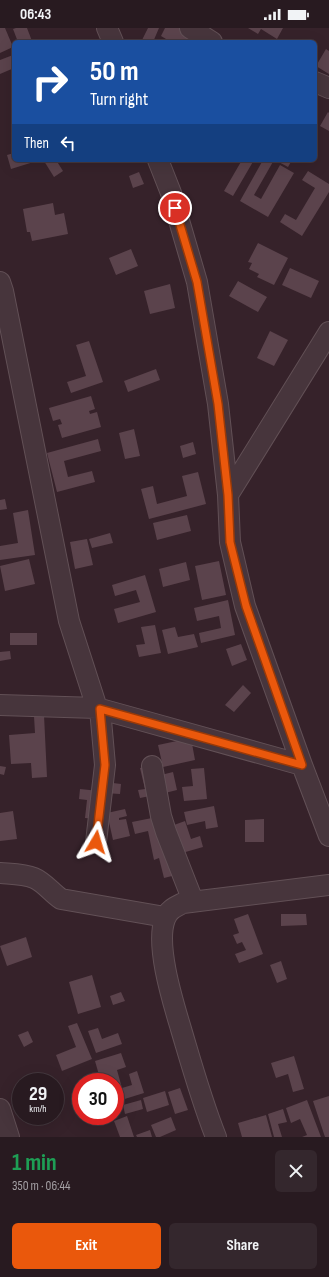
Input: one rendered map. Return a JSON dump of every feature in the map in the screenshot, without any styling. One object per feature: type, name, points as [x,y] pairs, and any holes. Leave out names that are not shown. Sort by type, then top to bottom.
[{"type":"street","points":[[107,28],[112,40]]},
{"type":"street","points":[[190,28],[209,40]]},
{"type":"street","points":[[317,83],[329,88]]},
{"type":"street","points":[[159,162],[171,193],[197,282],[218,404],[228,495],[230,542],[246,606],[302,765],[329,836]]},
{"type":"street","points":[[0,282],[69,621],[99,709],[105,765],[96,842]]},
{"type":"street","points":[[228,495],[329,332]]},
{"type":"street","points":[[0,705],[99,709],[302,765]]},
{"type":"street","points":[[152,766],[161,816],[193,902]]},
{"type":"street","points":[[0,873],[34,878],[62,899],[165,917]]},
{"type":"street","points":[[216,1137],[196,1082],[168,983],[162,939],[165,917],[171,909],[183,903],[329,886]]},
{"type":"street","points":[[0,1109],[9,1137]]},
{"type":"building","points":[[0,28],[5,28],[12,47],[0,53]]},
{"type":"building","points":[[27,28],[32,40],[17,40],[13,29]]},
{"type":"building","points":[[148,28],[159,28],[154,40],[142,40]]},
{"type":"building","points":[[165,28],[179,28],[193,35],[190,40],[168,40],[161,36]]},
{"type":"building","points":[[248,28],[283,28],[277,39],[261,29],[258,34]]},
{"type":"building","points":[[326,49],[329,51],[329,74],[317,67]]},
{"type":"building","points":[[12,55],[12,69],[0,74],[0,60]]},
{"type":"building","points":[[328,112],[329,113],[329,131],[320,126]]},
{"type":"building","points":[[12,154],[12,162],[34,162],[11,169],[7,155]]},
{"type":"building","points":[[45,162],[57,162],[63,171],[54,177]]},
{"type":"building","points":[[241,162],[253,162],[233,196],[224,191]]},
{"type":"building","points":[[262,162],[273,162],[254,195],[261,199],[280,165],[294,173],[268,217],[240,201]]},
{"type":"building","points":[[279,162],[291,162],[288,167]]},
{"type":"building","points":[[308,171],[329,184],[329,192],[302,236],[280,222],[285,214],[296,220],[315,188],[302,180]]},
{"type":"building","points":[[139,172],[144,184],[133,188],[129,176]]},
{"type":"building","points":[[53,203],[55,215],[64,213],[68,234],[32,241],[30,232],[27,232],[23,209]]},
{"type":"building","points":[[258,243],[288,258],[274,285],[257,277],[259,274],[249,269],[252,263],[248,262]]},
{"type":"building","points":[[131,249],[138,266],[116,275],[109,258]]},
{"type":"building","points":[[290,268],[319,281],[311,298],[282,285]]},
{"type":"building","points":[[238,281],[267,297],[258,312],[229,296]]},
{"type":"building","points":[[170,284],[175,308],[150,314],[144,291]]},
{"type":"building","points":[[270,331],[288,340],[274,366],[257,358]]},
{"type":"building","points":[[89,341],[103,382],[71,393],[67,382],[86,376],[76,345]]},
{"type":"building","points":[[156,369],[160,380],[128,392],[124,381]]},
{"type":"building","points":[[91,396],[95,409],[89,411],[90,414],[97,412],[101,427],[62,438],[58,425],[62,424],[60,419],[53,421],[49,408]]},
{"type":"building","points":[[134,429],[140,456],[125,459],[119,433]]},
{"type":"building","points":[[98,439],[101,451],[64,461],[68,477],[92,471],[95,482],[57,492],[47,453]]},
{"type":"building","points":[[193,442],[196,454],[183,458],[180,446]]},
{"type":"building","points":[[198,472],[206,504],[149,519],[141,489],[153,486],[157,504],[187,496],[182,476]]},
{"type":"building","points":[[5,499],[7,509],[0,510],[0,500]]},
{"type":"building","points":[[28,510],[35,555],[0,560],[0,546],[18,543],[13,513]]},
{"type":"building","points":[[187,515],[191,531],[157,540],[153,523]]},
{"type":"building","points":[[110,533],[113,543],[92,548],[89,539]]},
{"type":"building","points":[[87,539],[93,565],[75,569],[70,542]]},
{"type":"building","points":[[29,559],[35,584],[5,591],[0,566]]},
{"type":"building","points":[[219,561],[226,595],[202,600],[195,566]]},
{"type":"building","points":[[186,562],[190,580],[163,587],[159,569]]},
{"type":"building","points":[[145,575],[156,612],[118,623],[114,609],[140,602],[136,590],[115,596],[112,585]]},
{"type":"building","points":[[228,600],[235,635],[201,643],[199,633],[221,628],[219,616],[197,621],[194,608]]},
{"type":"building","points":[[155,625],[161,653],[139,657],[136,645],[145,644],[141,627]]},
{"type":"building","points":[[175,627],[178,637],[194,634],[198,647],[168,654],[162,630]]},
{"type":"building","points":[[10,633],[37,633],[37,645],[10,645]]},
{"type":"building","points":[[241,644],[247,660],[232,666],[226,649]]},
{"type":"building","points":[[10,651],[11,659],[0,661],[0,652]]},
{"type":"building","points":[[243,685],[251,693],[234,712],[225,705]]},
{"type":"building","points":[[44,715],[47,777],[32,778],[31,763],[11,764],[9,735],[35,733],[34,716]]},
{"type":"building","points":[[191,738],[195,760],[163,767],[158,745]]},
{"type":"building","points":[[0,766],[6,767],[4,775],[0,774]]},
{"type":"building","points":[[149,766],[155,795],[140,798],[138,790],[145,789],[140,768]]},
{"type":"building","points":[[204,768],[207,799],[184,801],[182,787],[193,786],[191,769]]},
{"type":"building","points":[[173,772],[177,790],[165,793],[161,775]]},
{"type":"building","points":[[105,782],[121,784],[120,794],[104,793]]},
{"type":"building","points":[[80,789],[99,791],[96,819],[85,818],[87,800],[79,799]]},
{"type":"building","points":[[214,806],[218,827],[206,829],[205,821],[187,825],[184,812]]},
{"type":"building","points":[[125,809],[127,816],[119,818],[119,820],[126,819],[130,836],[113,840],[107,813]]},
{"type":"building","points":[[13,811],[17,839],[0,841],[0,813]]},
{"type":"building","points":[[157,817],[167,863],[173,862],[176,875],[164,878],[159,858],[154,860],[148,831],[135,834],[132,822]]},
{"type":"building","points":[[264,819],[264,842],[245,842],[245,820]]},
{"type":"building","points":[[185,821],[191,839],[200,836],[203,847],[182,853],[174,825]]},
{"type":"building","points":[[248,914],[263,954],[239,963],[235,954],[246,950],[242,942],[237,944],[233,935],[239,933],[234,919]]},
{"type":"building","points":[[281,914],[306,914],[307,925],[281,926]]},
{"type":"building","points":[[26,937],[32,957],[7,966],[0,946]]},
{"type":"building","points":[[281,961],[287,979],[277,983],[270,965]]},
{"type":"building","points":[[92,975],[101,1007],[78,1014],[69,982]]},
{"type":"building","points":[[121,992],[125,1001],[113,1005],[110,996]]},
{"type":"building","points":[[77,1023],[92,1059],[62,1071],[56,1055],[76,1047],[68,1026]]},
{"type":"building","points":[[98,1028],[102,1039],[118,1033],[122,1044],[96,1053],[88,1031]]},
{"type":"building","points":[[28,1031],[33,1042],[24,1047],[18,1035]]},
{"type":"building","points":[[121,1053],[126,1067],[117,1070],[118,1073],[98,1073],[95,1061]]},
{"type":"building","points":[[294,1056],[304,1089],[293,1092],[288,1074],[276,1078],[271,1063]]},
{"type":"building","points":[[137,1071],[144,1093],[124,1099],[124,1087],[132,1085],[129,1074]]},
{"type":"building","points":[[180,1088],[188,1110],[175,1114],[168,1092]]},
{"type":"building","points":[[165,1091],[169,1105],[147,1112],[143,1098]]},
{"type":"building","points":[[329,1096],[329,1137],[325,1137],[313,1101]]},
{"type":"building","points":[[141,1100],[143,1109],[125,1114],[124,1105]]},
{"type":"building","points":[[307,1100],[321,1137],[302,1137],[307,1135],[300,1119],[291,1123],[286,1108]]},
{"type":"building","points":[[283,1109],[287,1122],[278,1124],[282,1137],[274,1137],[268,1114]]},
{"type":"building","points":[[266,1115],[272,1137],[242,1137],[238,1123]]},
{"type":"building","points":[[127,1116],[134,1137],[120,1137],[116,1125],[124,1125],[124,1117]]},
{"type":"building","points":[[171,1117],[176,1130],[160,1137],[156,1137],[151,1125]]},
{"type":"building","points":[[150,1130],[152,1137],[137,1137],[136,1135]]},
{"type":"route","points":[[96,842],[106,757],[100,709],[302,765],[246,606],[230,542],[228,495],[218,404],[197,282],[175,208]]}]
